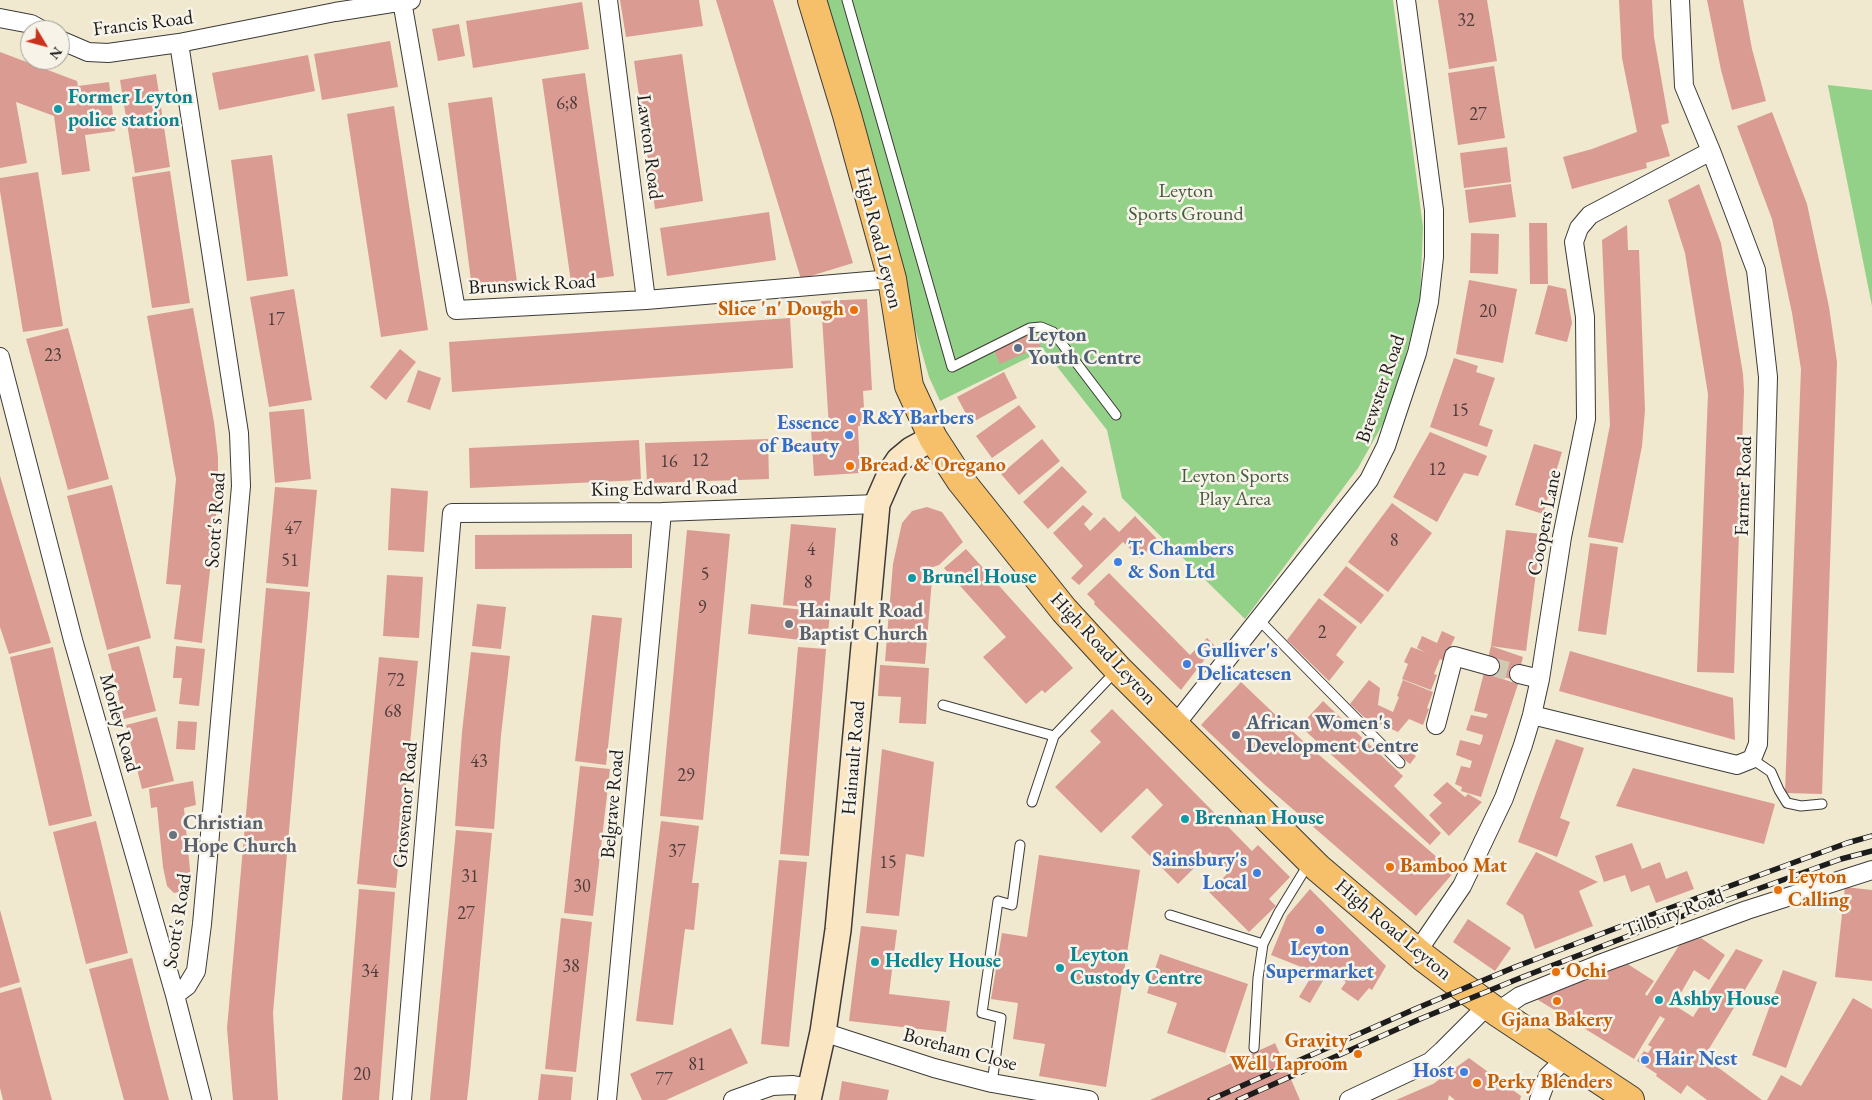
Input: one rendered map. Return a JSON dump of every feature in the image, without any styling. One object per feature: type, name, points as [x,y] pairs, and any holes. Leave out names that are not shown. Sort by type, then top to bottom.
[{"type":"main road","name":"High Road Leyton","points":[[812,0],[847,115],[892,279],[909,386],[932,438],[962,481],[1064,610],[1118,669],[1311,860],[1417,952],[1492,1008],[1630,1100]]},
{"type":"street","name":"Lawton Road","points":[[608,0],[646,300]]},
{"type":"street","name":"Brewster Road","points":[[1175,725],[1260,620],[1368,480],[1386,446],[1417,353],[1428,311],[1434,257],[1434,210],[1406,0]]},
{"type":"street","name":"Farmer Road","points":[[1680,0],[1684,86],[1756,270],[1768,377],[1758,744],[1752,759]]},
{"type":"street","name":"Brunswick Road","points":[[406,1],[456,310],[646,300],[892,279]]},
{"type":"street","name":"Francis Road","points":[[70,44],[88,52],[108,54],[179,43],[368,4],[406,1]]},
{"type":"street","points":[[0,18],[20,22]]},
{"type":"street","name":"Scott's Road","points":[[175,995],[187,986],[196,970],[202,924],[242,486],[239,433],[179,43]]},
{"type":"street","name":"Coopers Lane","points":[[1417,952],[1462,886],[1504,798],[1524,745],[1532,715],[1540,679],[1562,537],[1586,419],[1585,317],[1574,242],[1579,228],[1590,215],[1711,151]]},
{"type":"street","name":"Morley Road","points":[[0,357],[73,640],[175,995],[202,1100]]},
{"type":"street","name":"Hainault Road","points":[[809,1094],[824,1032],[839,920],[877,504],[891,472],[900,460],[910,450],[932,438]]},
{"type":"street","name":"King Edward Road","points":[[452,513],[662,512],[877,504]]},
{"type":"street","name":"Belgrave Road","points":[[607,1100],[662,512]]},
{"type":"street","name":"Grosvenor Road","points":[[402,1100],[452,513]]},
{"type":"street","points":[[1436,725],[1454,656],[1490,666]]},
{"type":"street","points":[[1519,674],[1540,679]]},
{"type":"street","points":[[1532,715],[1737,765],[1752,759]]},
{"type":"street","name":"Tilbury Road","points":[[1354,1099],[1430,1062],[1492,1008],[1598,965],[1747,910],[1872,870]]},
{"type":"street","name":"Boreham Close","points":[[824,1032],[934,1068],[992,1083],[1088,1100]]},
{"type":"street","points":[[1539,1100],[1548,1076],[1566,1058]]},
{"type":"street","points":[[733,1100],[772,1086],[793,1085],[809,1094]]},
{"type":"lane","points":[[847,0],[952,367],[1030,328],[1042,327],[1053,332],[1116,415]]},
{"type":"lane","points":[[1260,620],[1400,763]]},
{"type":"lane","points":[[1032,802],[1054,736],[1118,669]]},
{"type":"lane","points":[[944,705],[1054,736]]},
{"type":"lane","points":[[1752,759],[1771,772],[1779,790],[1788,803],[1802,806],[1822,804]]},
{"type":"lane","points":[[992,1083],[1000,1018],[982,1014],[998,901],[1012,905],[1020,844]]},
{"type":"lane","points":[[1254,1048],[1262,944],[1311,860]]},
{"type":"lane","points":[[1170,915],[1262,944]]},
{"type":"green space","name":"Leyton Sports Ground","points":[[821,0],[1393,0],[1423,227],[1420,302],[1404,362],[1384,422],[1358,468],[1245,619],[1122,498],[1107,430],[1044,350],[940,401],[929,377]]},
{"type":"green space","points":[[1828,86],[1872,90],[1872,306]]},
{"type":"building","points":[[620,0],[699,0],[703,26],[626,37]]},
{"type":"building","points":[[716,0],[773,0],[853,263],[801,279]]},
{"type":"building","points":[[1438,0],[1487,0],[1497,61],[1449,69]]},
{"type":"building","points":[[1619,0],[1652,0],[1654,37],[1669,123],[1661,125],[1670,156],[1646,163],[1647,168],[1572,189],[1563,157],[1592,149],[1637,132],[1622,58]]},
{"type":"building","points":[[1707,0],[1743,0],[1752,49],[1766,101],[1732,110],[1721,70]]},
{"type":"building","points":[[582,2],[589,49],[473,68],[466,21]]},
{"type":"building","points":[[459,24],[465,56],[438,61],[432,29]]},
{"type":"building","points":[[390,41],[398,87],[322,100],[314,54]]},
{"type":"building","name":"Former Leyton police station","points":[[0,52],[20,60],[20,70],[48,70],[77,81],[78,86],[109,82],[115,131],[85,135],[90,171],[62,175],[54,116],[16,102],[27,163],[0,168]]},
{"type":"building","points":[[682,54],[703,201],[655,209],[634,61]]},
{"type":"building","points":[[308,55],[315,91],[219,110],[212,73]]},
{"type":"building","points":[[1494,66],[1505,138],[1458,145],[1448,73]]},
{"type":"building","points":[[585,73],[614,276],[571,282],[542,79]]},
{"type":"building","points":[[156,74],[170,167],[135,173],[120,80]]},
{"type":"building","points":[[492,97],[517,282],[472,288],[448,103]]},
{"type":"building","points":[[394,106],[428,330],[381,337],[347,114]]},
{"type":"building","points":[[1772,112],[1807,204],[1829,307],[1837,362],[1822,794],[1785,793],[1801,369],[1792,313],[1772,219],[1737,126]]},
{"type":"building","points":[[1507,147],[1511,182],[1464,188],[1460,153]]},
{"type":"building","points":[[272,155],[288,276],[247,281],[231,160]]},
{"type":"building","points":[[170,171],[190,303],[152,308],[132,177]]},
{"type":"building","points":[[38,172],[63,326],[23,332],[0,191],[0,178]]},
{"type":"building","points":[[1511,184],[1516,217],[1469,223],[1465,190]]},
{"type":"building","points":[[1699,184],[1721,243],[1743,374],[1744,391],[1734,673],[1697,672],[1708,394],[1685,253],[1668,200]]},
{"type":"building","points":[[769,212],[776,260],[667,276],[660,228]]},
{"type":"building","points":[[1529,223],[1547,223],[1548,284],[1530,284]]},
{"type":"building","points":[[1627,225],[1628,250],[1639,250],[1645,410],[1642,446],[1623,543],[1588,537],[1610,425],[1602,240]]},
{"type":"building","points":[[1471,233],[1499,234],[1498,274],[1470,273]]},
{"type":"building","points":[[1469,280],[1517,289],[1503,363],[1456,354]]},
{"type":"building","points":[[1548,285],[1566,289],[1572,323],[1567,342],[1535,334]]},
{"type":"building","points":[[294,289],[312,400],[269,407],[250,297]]},
{"type":"building","points":[[867,299],[872,390],[863,391],[865,425],[858,426],[860,473],[814,476],[811,429],[829,428],[821,301]]},
{"type":"building","points":[[193,308],[214,422],[218,457],[218,497],[202,643],[174,639],[181,585],[166,584],[176,479],[147,316]]},
{"type":"building","points":[[790,318],[793,368],[452,392],[449,342]]},
{"type":"building","points":[[68,328],[109,479],[68,490],[26,339]]},
{"type":"building","name":"Leyton Youth Centre","points":[[1035,332],[1041,346],[1000,364],[994,350]]},
{"type":"building","points":[[400,349],[416,362],[386,400],[370,387]]},
{"type":"building","points":[[1454,358],[1478,366],[1476,372],[1495,378],[1479,425],[1493,430],[1487,447],[1430,427]]},
{"type":"building","points":[[418,370],[441,378],[430,410],[407,402]]},
{"type":"building","points":[[1004,372],[1017,398],[971,423],[957,397]]},
{"type":"building","points":[[1019,405],[1036,427],[992,458],[976,436]]},
{"type":"building","points":[[304,409],[311,479],[275,483],[269,412]]},
{"type":"building","points":[[1430,432],[1487,456],[1478,476],[1464,473],[1437,522],[1393,497]]},
{"type":"building","points":[[768,439],[769,479],[647,483],[645,443]]},
{"type":"building","points":[[1042,439],[1060,461],[1019,495],[1001,474]]},
{"type":"building","points":[[639,440],[641,480],[470,488],[469,448]]},
{"type":"building","points":[[1534,444],[1562,452],[1543,514],[1515,505]]},
{"type":"building","points":[[1062,466],[1087,492],[1048,529],[1023,502]]},
{"type":"building","points":[[0,476],[51,643],[9,654],[0,627]]},
{"type":"building","points":[[112,485],[151,638],[107,650],[67,496]]},
{"type":"building","points":[[275,487],[317,490],[308,587],[266,583]]},
{"type":"building","points":[[391,488],[428,491],[424,552],[388,550]]},
{"type":"building","points":[[1392,503],[1432,533],[1388,592],[1348,562]]},
{"type":"building","points":[[1083,505],[1093,514],[1084,524],[1090,531],[1104,517],[1119,532],[1135,516],[1158,540],[1140,558],[1123,542],[1079,585],[1071,578],[1083,566],[1053,533]]},
{"type":"building","name":"Brunel House","points":[[927,507],[942,512],[963,542],[939,565],[933,567],[925,664],[885,661],[893,564],[902,523],[912,511]]},
{"type":"building","points":[[791,524],[836,528],[829,609],[783,605]]},
{"type":"building","points":[[687,530],[730,534],[703,820],[660,816]]},
{"type":"building","points":[[1506,530],[1541,534],[1526,651],[1491,646]]},
{"type":"building","points":[[632,534],[632,568],[475,569],[475,535]]},
{"type":"building","points":[[1590,543],[1618,547],[1606,635],[1578,631]]},
{"type":"building","points":[[966,549],[1073,668],[1045,693],[1042,690],[1026,704],[983,657],[1006,637],[944,568]]},
{"type":"building","points":[[1346,566],[1384,595],[1361,624],[1323,595]]},
{"type":"building","points":[[1109,573],[1190,655],[1207,638],[1215,646],[1181,690],[1094,604],[1095,602],[1087,594]]},
{"type":"building","points":[[387,575],[423,577],[419,638],[383,636]]},
{"type":"building","points":[[266,588],[310,592],[273,1013],[278,1100],[233,1100],[227,1028]]},
{"type":"building","points":[[1319,598],[1357,627],[1336,655],[1344,662],[1329,681],[1287,640]]},
{"type":"building","points":[[477,604],[506,607],[501,649],[472,646]]},
{"type":"building","name":"Hainault Road Baptist Church","points":[[751,604],[830,613],[827,643],[748,634]]},
{"type":"building","points":[[592,615],[622,618],[606,765],[575,761]]},
{"type":"building","points":[[1442,631],[1455,637],[1444,661],[1440,659],[1434,674],[1437,675],[1431,690],[1402,679],[1408,664],[1404,662],[1411,647],[1425,652],[1417,648],[1422,636],[1437,643]]},
{"type":"building","points":[[139,646],[156,711],[124,719],[108,654]]},
{"type":"building","points":[[176,646],[205,649],[199,706],[179,704],[182,678],[173,678]]},
{"type":"building","points":[[1491,646],[1523,657],[1517,681],[1488,672],[1487,662]]},
{"type":"building","points":[[53,647],[92,816],[49,826],[10,657]]},
{"type":"building","points":[[798,647],[826,649],[809,856],[780,854]]},
{"type":"building","points":[[1570,651],[1733,698],[1735,740],[1559,691]]},
{"type":"building","points":[[471,652],[510,656],[501,735],[494,829],[455,826],[462,732]]},
{"type":"building","points":[[379,657],[418,661],[396,888],[357,884]]},
{"type":"building","points":[[880,665],[929,668],[926,724],[899,723],[901,697],[878,696]]},
{"type":"building","points":[[1484,673],[1518,684],[1481,797],[1461,791],[1462,787],[1455,784],[1461,766],[1470,768],[1472,761],[1456,755],[1460,740],[1480,745],[1482,740],[1483,735],[1466,730],[1471,715],[1486,718],[1488,714],[1474,711]]},
{"type":"building","points":[[1369,680],[1380,688],[1378,705],[1393,712],[1403,680],[1433,692],[1423,725],[1409,719],[1398,732],[1366,719],[1350,704]]},
{"type":"building","points":[[1241,682],[1303,741],[1454,872],[1416,916],[1265,785],[1201,725]]},
{"type":"building","points":[[1323,701],[1403,776],[1394,786],[1441,833],[1430,845],[1300,726]]},
{"type":"building","name":"Brennan House","points":[[1112,709],[1252,851],[1258,845],[1290,877],[1269,899],[1276,906],[1249,932],[1209,892],[1229,872],[1210,852],[1178,884],[1131,837],[1163,805],[1147,788],[1101,833],[1055,787],[1101,742],[1090,731]]},
{"type":"building","points":[[157,717],[174,781],[142,789],[126,725]]},
{"type":"building","points":[[178,721],[197,722],[195,750],[176,749]]},
{"type":"building","points":[[1556,739],[1584,748],[1560,818],[1570,822],[1557,857],[1518,842]]},
{"type":"building","points":[[1402,745],[1416,756],[1410,764],[1396,753]]},
{"type":"building","points":[[882,749],[934,762],[924,857],[906,854],[899,916],[866,913]]},
{"type":"building","points":[[580,766],[610,769],[593,916],[564,913]]},
{"type":"building","points":[[1633,768],[1775,804],[1764,844],[1616,806]]},
{"type":"building","name":"Christian Hope Church","points":[[193,781],[196,805],[184,808],[191,880],[185,891],[174,893],[167,886],[163,867],[157,807],[151,808],[149,789]]},
{"type":"building","points":[[1447,782],[1465,797],[1468,794],[1482,802],[1449,836],[1429,815],[1442,803],[1433,795]]},
{"type":"building","points":[[96,821],[128,953],[86,964],[53,832]]},
{"type":"building","points":[[661,821],[699,826],[692,883],[699,883],[694,930],[685,929],[673,1025],[636,1021]]},
{"type":"building","points":[[456,830],[492,833],[470,1073],[467,1100],[430,1100]]},
{"type":"building","points":[[1632,843],[1642,869],[1660,862],[1666,879],[1687,871],[1694,889],[1656,903],[1649,885],[1631,892],[1625,875],[1604,882],[1595,856]]},
{"type":"building","points":[[1536,852],[1598,882],[1579,891],[1593,926],[1535,949],[1523,915],[1506,904]]},
{"type":"building","name":"Leyton Custody Centre","points":[[1039,855],[1140,870],[1106,1087],[1039,1076],[1045,1044],[1013,1039],[1018,1003],[991,999],[1002,933],[1027,937]]},
{"type":"building","points":[[779,860],[807,862],[789,1047],[761,1044]]},
{"type":"building","points":[[1845,887],[1872,890],[1872,981],[1835,977]]},
{"type":"building","points":[[359,889],[395,892],[379,1100],[342,1100]]},
{"type":"building","points":[[1310,889],[1386,966],[1372,990],[1369,988],[1358,1001],[1341,989],[1346,982],[1328,972],[1310,1003],[1299,997],[1314,972],[1271,955],[1287,916]]},
{"type":"building","points":[[0,910],[20,982],[0,988]]},
{"type":"building","points":[[561,918],[592,922],[576,1072],[545,1069]]},
{"type":"building","points":[[1468,919],[1511,948],[1495,971],[1453,942]]},
{"type":"building","name":"Hedley House","points":[[861,926],[897,930],[889,994],[950,1001],[946,1032],[849,1021]]},
{"type":"building","points":[[1701,938],[1725,955],[1709,980],[1694,970],[1674,1005],[1693,1017],[1736,949],[1763,960],[1704,1057],[1762,1100],[1707,1100],[1687,1085],[1681,1094],[1656,1076],[1657,1074],[1637,1061],[1644,1051],[1648,1053],[1652,1047],[1648,1045],[1665,1019],[1660,1016],[1634,1059],[1535,998],[1623,961],[1654,981],[1645,994],[1647,996],[1680,944]]},
{"type":"building","points":[[1160,954],[1248,984],[1225,1053],[1167,1033],[1177,1003],[1147,993]]},
{"type":"building","points":[[132,958],[169,1100],[124,1100],[89,969]]},
{"type":"building","points":[[1783,970],[1817,982],[1786,1068],[1752,1055]]},
{"type":"building","points":[[21,987],[52,1100],[3,1100],[0,1088],[0,993]]},
{"type":"building","points":[[1853,998],[1872,1009],[1872,1100],[1767,1100],[1781,1075],[1801,1086]]},
{"type":"building","points":[[731,1028],[748,1063],[666,1100],[642,1100],[630,1074]]},
{"type":"building","points":[[1275,1043],[1300,1100],[1150,1100],[1271,1045]]},
{"type":"building","points":[[1469,1058],[1521,1096],[1520,1100],[1455,1100],[1449,1095],[1448,1100],[1396,1100],[1433,1084]]},
{"type":"building","points":[[541,1074],[573,1077],[571,1100],[538,1100]]},
{"type":"building","points":[[842,1081],[889,1090],[887,1100],[839,1100]]},
{"type":"tunnel","points":[[1490,666],[1519,674]]},
{"type":"railway","points":[[1210,1100],[1515,967],[1847,843],[1872,836]]},
{"type":"railway","points":[[1238,1100],[1420,1019],[1520,978],[1644,930],[1841,859],[1872,851]]},
{"type":"place","name":"Former Leyton police station","points":[[58,109]]},
{"type":"place","name":"Slice 'n' Dough","points":[[854,310]]},
{"type":"place","name":"Leyton Youth Centre","points":[[1018,348]]},
{"type":"place","name":"R&Y Barbers","points":[[852,419]]},
{"type":"place","name":"Essence of Beauty","points":[[849,435]]},
{"type":"place","name":"Bread & Oregano","points":[[850,466]]},
{"type":"place","name":"T. Chambers & Son Ltd","points":[[1118,562]]},
{"type":"place","name":"Brunel House","points":[[912,578]]},
{"type":"place","name":"Hainault Road Baptist Church","points":[[789,624]]},
{"type":"place","name":"Gulliver's Delicatesen","points":[[1187,664]]},
{"type":"place","name":"African Women's Development Centre","points":[[1236,735]]},
{"type":"place","name":"Brennan House","points":[[1185,819]]},
{"type":"place","name":"Christian Hope Church","points":[[173,835]]},
{"type":"place","name":"Bamboo Mat","points":[[1390,867]]},
{"type":"place","name":"Sainsbury's Local","points":[[1257,873]]},
{"type":"place","name":"Leyton Calling","points":[[1778,890]]},
{"type":"place","name":"Leyton Supermarket","points":[[1320,930]]},
{"type":"place","name":"Hedley House","points":[[875,962]]},
{"type":"place","name":"Leyton Custody Centre","points":[[1060,968]]},
{"type":"place","name":"Ochi","points":[[1556,972]]},
{"type":"place","name":"Ashby House","points":[[1659,1000]]},
{"type":"place","name":"Gjana Bakery","points":[[1557,1001]]},
{"type":"place","name":"Gravity Well Taproom","points":[[1358,1054]]},
{"type":"place","name":"Hair Nest","points":[[1645,1060]]},
{"type":"place","name":"Host","points":[[1464,1072]]},
{"type":"place","name":"Perky Blenders","points":[[1477,1083]]},
{"type":"park label","name":"Leyton Sports Play Area","points":[[1235,488]]}]
